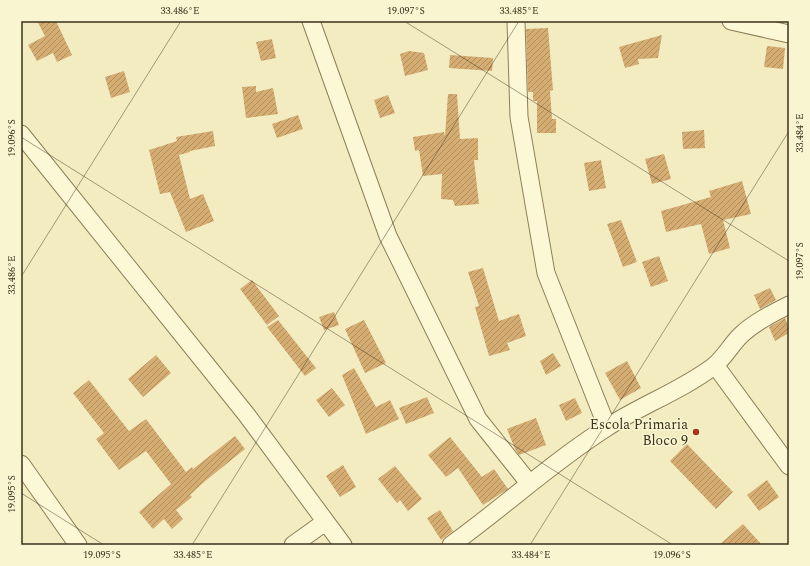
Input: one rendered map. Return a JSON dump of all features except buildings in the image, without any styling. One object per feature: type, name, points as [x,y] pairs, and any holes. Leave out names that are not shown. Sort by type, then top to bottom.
[{"type":"street","points":[[311,21],[388,236],[478,419],[529,483]]},
{"type":"street","points":[[516,21],[519,117],[546,273],[607,427]]},
{"type":"street","points":[[731,21],[789,34]]},
{"type":"street","points":[[21,134],[246,414],[343,545]]},
{"type":"street","points":[[451,545],[484,521],[529,483],[607,427],[664,397],[715,365],[742,335],[776,311],[789,306]]},
{"type":"street","points":[[715,365],[789,466]]},
{"type":"street","points":[[21,464],[78,545]]},
{"type":"street","points":[[293,545],[325,522]]},
{"type":"place","name":"Escola Primaria Bloco 9","points":[[696,432]]}]
